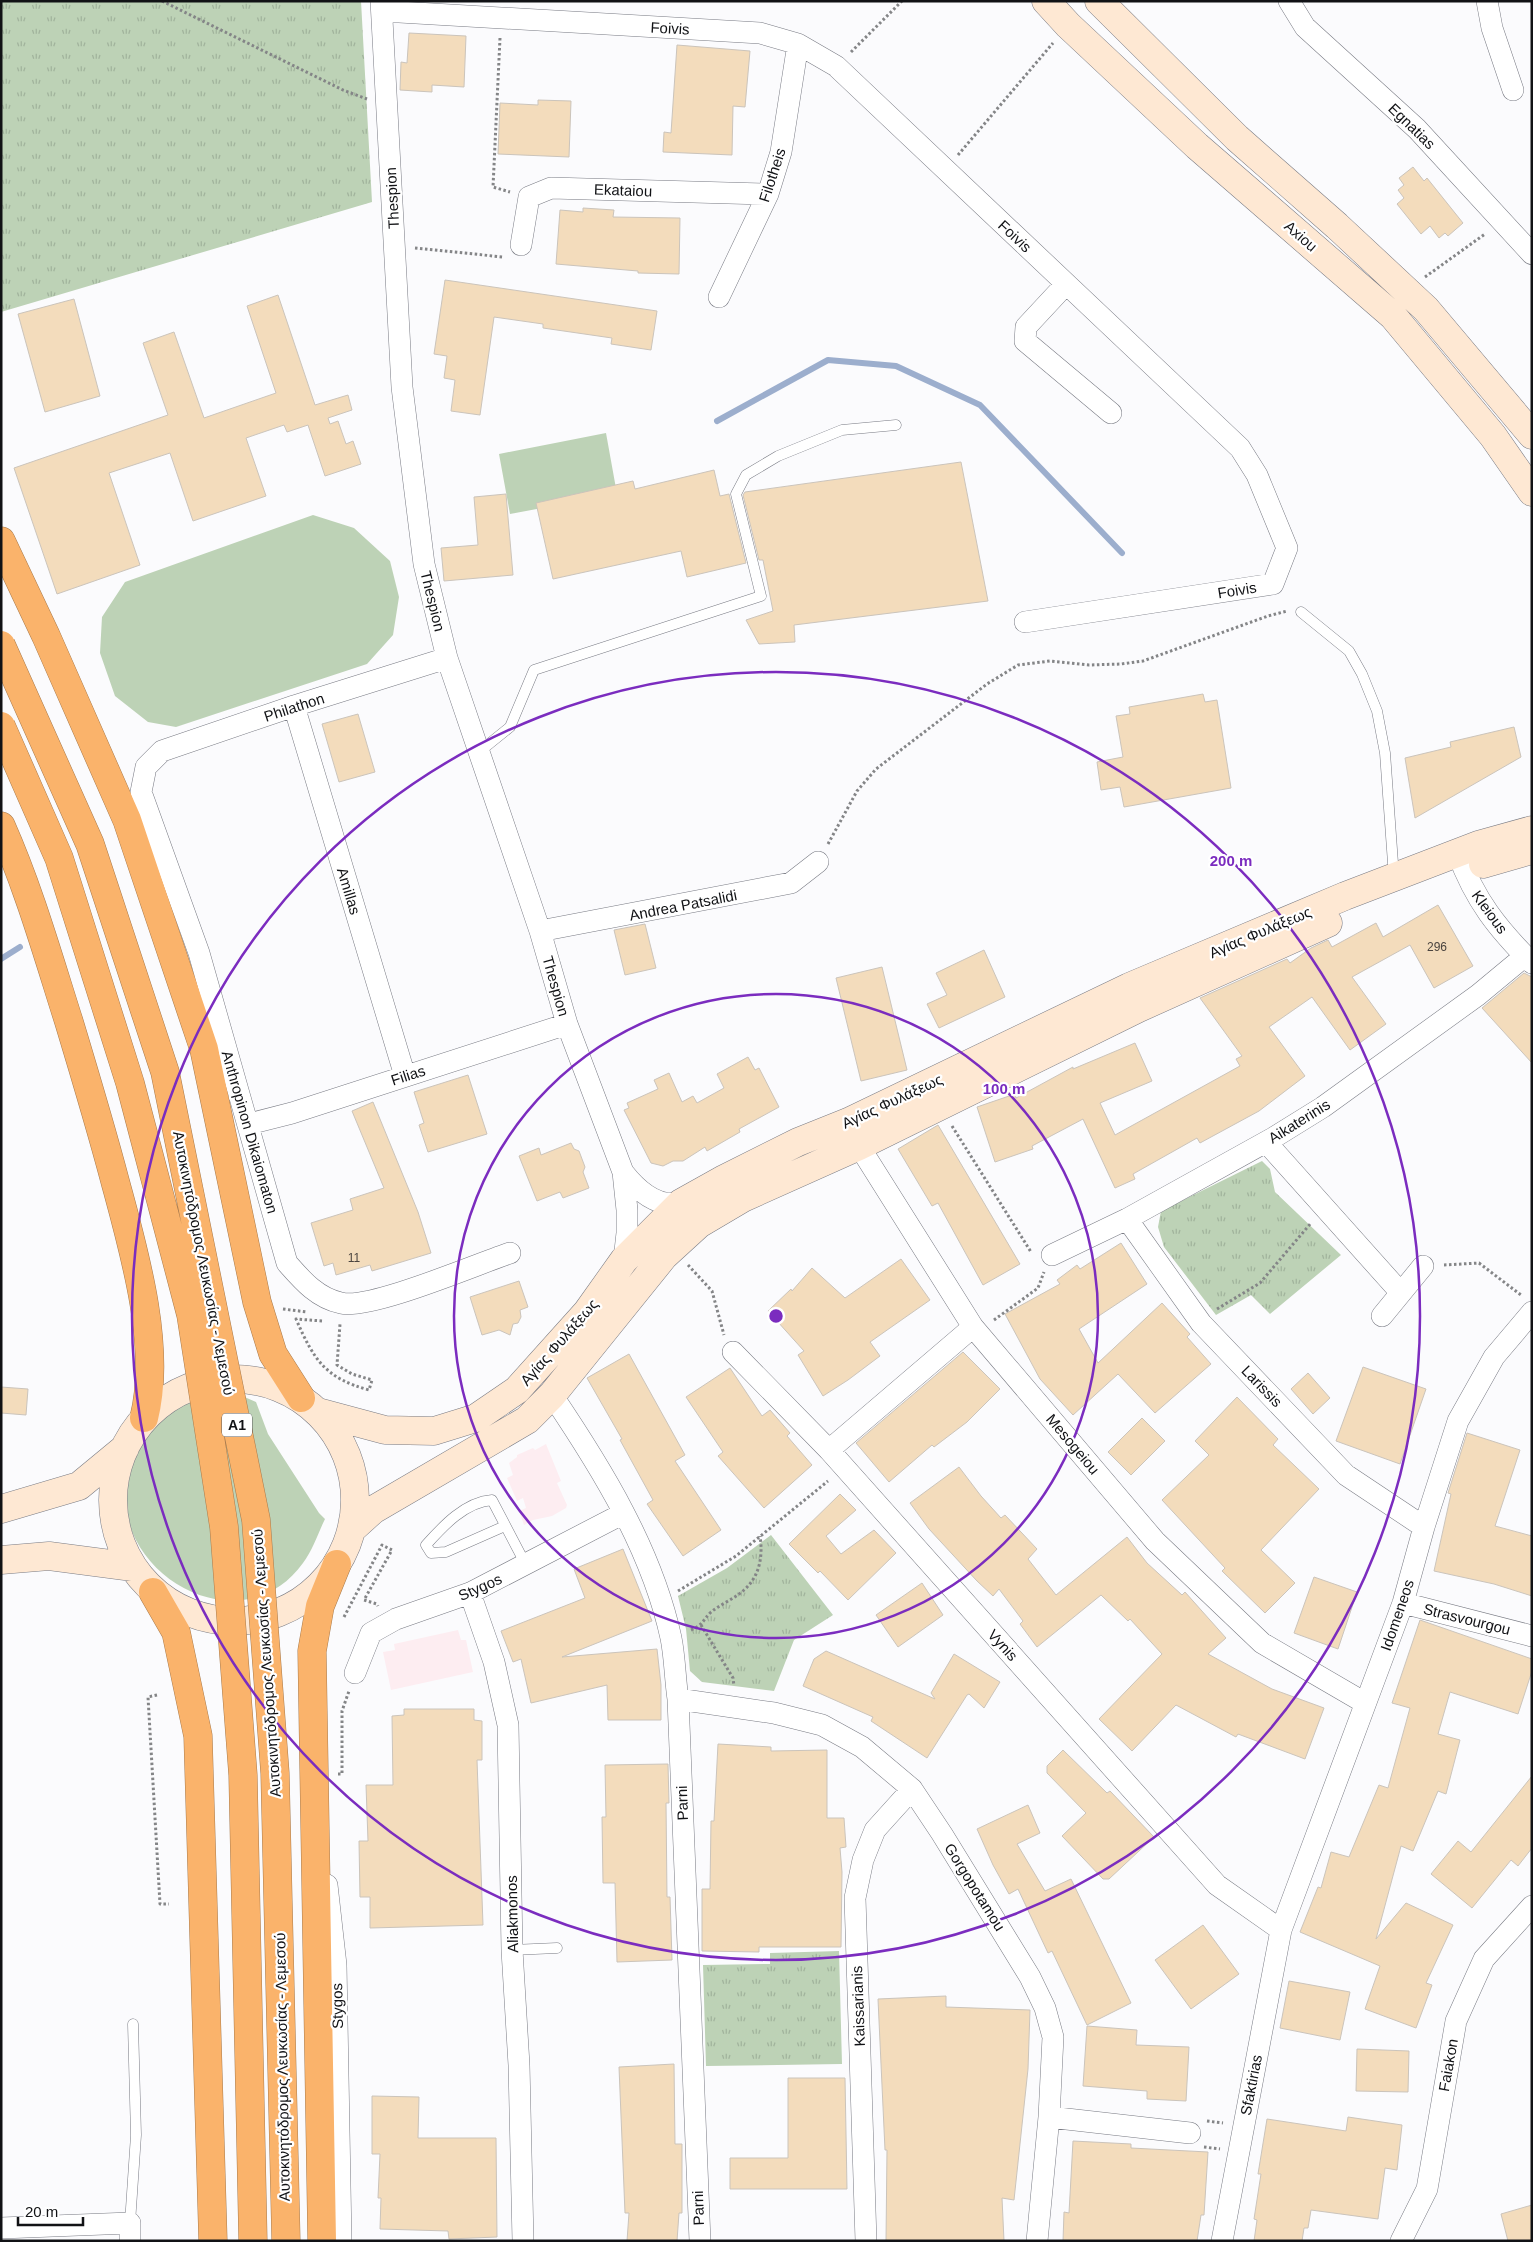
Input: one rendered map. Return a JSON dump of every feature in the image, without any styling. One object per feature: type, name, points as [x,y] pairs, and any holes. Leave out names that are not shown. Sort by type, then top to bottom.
[{"type":"highway","points":[[1,541],[46,636],[127,820],[204,1049],[263,1319],[273,1354],[287,1378],[309,1405]]},
{"type":"highway","name":"Αυτοκινητόδρομος Λευκωσίας - Λεμεσού","points":[[1,645],[90,844],[165,1072],[256,1520],[275,1773],[286,2241]]},
{"type":"highway","name":"Αυτοκινητόδρομος Λευκωσίας - Λεμεσού","points":[[1,726],[59,858],[130,1083],[191,1315],[224,1528],[243,1775],[253,2241]]},
{"type":"highway","points":[[1,826],[21,870],[90,1090],[136,1258],[149,1345],[150,1396],[144,1418]]},
{"type":"highway","points":[[322,2241],[312,1651],[320,1606],[337,1564]]},
{"type":"highway","points":[[154,1592],[176,1632],[198,1736],[213,2241]]},
{"type":"main road","name":"Axiou","points":[[1046,1],[1068,25],[1197,146],[1393,316],[1494,436],[1532,492]]},
{"type":"main road","name":"Axiou","points":[[1099,1],[1236,138],[1337,226],[1426,308],[1532,435]]},
{"type":"main road","points":[[1467,856],[1506,825],[1532,811]]},
{"type":"main road","name":"Αγίας Φυλάξεως","points":[[124,1448],[144,1418],[169,1397],[199,1384],[231,1378],[268,1383],[309,1405],[385,1430],[434,1431],[476,1418],[517,1390],[587,1312],[624,1260],[681,1203],[746,1166],[798,1142],[854,1134],[1353,912],[1467,856],[1532,830]]},
{"type":"main road","name":"Αγίας Φυλάξεως","points":[[352,1530],[373,1510],[527,1420],[552,1395],[633,1298],[664,1256],[699,1224],[854,1134],[1129,987],[1344,896],[1394,878],[1467,856],[1532,850]]},
{"type":"main road","points":[[124,1448],[115,1478],[113,1509],[119,1539],[133,1567],[154,1592],[192,1615],[233,1622],[274,1616],[310,1596],[337,1564],[352,1530],[355,1487],[343,1446],[309,1405]]},
{"type":"main road","points":[[1,1509],[79,1486],[124,1448]]},
{"type":"main road","points":[[1,1560],[49,1556],[133,1567]]},
{"type":"street","name":"Egnatias","points":[[1289,1],[1305,28],[1417,129],[1532,254]]},
{"type":"street","points":[[1487,1],[1492,28],[1513,90]]},
{"type":"street","name":"Foivis","points":[[382,6],[501,18],[760,33],[798,44],[836,66],[1240,448],[1257,475],[1287,548],[1273,584],[1025,622]]},
{"type":"street","name":"Thespion","points":[[382,6],[402,387],[424,564],[448,658],[540,931],[567,1024],[623,1172],[627,1225],[624,1260]]},
{"type":"street","name":"Filotheis","points":[[719,297],[768,194],[781,152],[798,44]]},
{"type":"street","name":"Ekataiou","points":[[529,197],[551,188],[768,194]]},
{"type":"street","points":[[521,245],[529,197]]},
{"type":"street","points":[[1066,284],[1026,326],[1025,341],[1110,413]]},
{"type":"street","name":"Philathon","points":[[146,767],[162,751],[294,706],[448,658]]},
{"type":"street","name":"Amillas","points":[[294,706],[405,1076]]},
{"type":"street","name":"Anthropinon Dikaiomaton","points":[[146,767],[141,792],[200,953],[287,1263],[309,1288],[342,1304],[373,1302],[510,1253]]},
{"type":"street","name":"Kleious","points":[[1467,856],[1487,914],[1528,959]]},
{"type":"street","name":"Andrea Patsalidi","points":[[540,931],[791,884],[818,862]]},
{"type":"street","name":"Aikaterinis","points":[[1043,1262],[1127,1219],[1323,1108],[1528,959]]},
{"type":"street","name":"Filias","points":[[249,1124],[292,1113],[567,1024]]},
{"type":"street","name":"Mesogeiou","points":[[854,1134],[975,1329],[1155,1540],[1262,1643],[1365,1703]]},
{"type":"street","points":[[1266,1142],[1401,1293]]},
{"type":"street","name":"Thespion","points":[[623,1172],[636,1188],[652,1198],[671,1205],[681,1203]]},
{"type":"street","name":"Larissis","points":[[1127,1219],[1199,1320],[1346,1475],[1424,1527]]},
{"type":"street","points":[[1382,1316],[1423,1266]]},
{"type":"street","name":"Idomeneos","points":[[1281,1930],[1403,1603],[1424,1527],[1458,1421],[1494,1358],[1528,1305]]},
{"type":"street","points":[[829,1450],[975,1329]]},
{"type":"street","name":"Vynis","points":[[733,1352],[829,1450],[1216,1885],[1281,1930]]},
{"type":"street","name":"Parni","points":[[552,1395],[581,1437],[624,1513],[645,1558],[671,1639],[678,1699],[700,2241]]},
{"type":"street","name":"Stygos","points":[[354,1673],[371,1633],[396,1620],[470,1593],[624,1513]]},
{"type":"street","name":"Aliakmonos","points":[[470,1593],[494,1662],[508,1725],[512,1950],[519,2065],[524,2241]]},
{"type":"street","name":"Strasvourgou","points":[[1403,1603],[1532,1636]]},
{"type":"street","name":"Gorgopotamou","points":[[678,1699],[774,1713],[822,1724],[862,1747],[912,1789],[1030,1977],[1045,2008],[1053,2037],[1050,2117],[1037,2241]]},
{"type":"street","name":"Stygos","points":[[313,1773],[336,1965],[341,2241]]},
{"type":"street","name":"Kaissarianis","points":[[866,2241],[855,1898],[863,1860],[875,1830],[912,1789]]},
{"type":"street","name":"Faiakon","points":[[1400,2241],[1427,2189],[1456,2021],[1484,1960],[1532,1906]]},
{"type":"street","name":"Sfaktirias","points":[[1222,2241],[1281,1930]]},
{"type":"street","points":[[1050,2117],[1195,2127]]},
{"type":"street","points":[[1,2228],[130,2232]]},
{"type":"lane","points":[[479,752],[510,727],[534,670],[761,596],[736,494],[746,475],[778,456],[842,430],[896,425]]},
{"type":"lane","points":[[1302,612],[1349,651],[1362,674],[1377,712],[1385,753],[1394,878]]},
{"type":"lane","points":[[505,1526],[446,1552],[431,1553],[426,1545],[449,1520],[484,1501],[492,1500],[526,1565]]},
{"type":"lane","points":[[512,1950],[557,1948]]},
{"type":"lane","points":[[130,2232],[136,2135],[133,2024]]},
{"type":"path","points":[[162,1],[343,90],[368,99]]},
{"type":"path","points":[[836,66],[902,1]]},
{"type":"path","points":[[501,18],[493,187],[529,197]]},
{"type":"path","points":[[946,170],[1068,25]]},
{"type":"path","points":[[1406,290],[1503,222]]},
{"type":"path","points":[[395,246],[507,257],[516,255],[521,245]]},
{"type":"path","points":[[818,862],[857,791],[876,769],[986,684],[1018,665],[1050,661],[1089,665],[1121,664],[1143,660],[1284,611],[1302,612]]},
{"type":"path","points":[[951,1125],[1043,1262],[1038,1288],[975,1329]]},
{"type":"path","points":[[1199,1320],[1260,1283],[1325,1208]]},
{"type":"path","points":[[1423,1266],[1479,1263],[1528,1305]]},
{"type":"path","points":[[687,1264],[712,1291],[722,1332],[733,1352]]},
{"type":"path","points":[[296,1319],[340,1322],[337,1365],[352,1374],[372,1380],[369,1390],[347,1384],[325,1369],[309,1348],[296,1319]]},
{"type":"path","points":[[659,1599],[676,1592],[736,1556],[844,1467]]},
{"type":"path","points":[[689,1631],[702,1625],[711,1613],[745,1590],[756,1574],[763,1554],[760,1536]]},
{"type":"path","points":[[342,1621],[382,1545],[392,1550],[364,1600]]},
{"type":"path","points":[[702,1625],[733,1678],[736,1694]]},
{"type":"path","points":[[342,1774],[342,1711],[354,1673]]},
{"type":"path","points":[[157,1695],[148,1697],[160,1904],[169,1904]]},
{"type":"path","points":[[1195,2127],[1243,2124]]},
{"type":"shaded area","points":[[546,1444],[561,1481],[557,1483],[567,1505],[566,1508],[552,1516],[533,1520],[524,1525],[519,1511],[526,1508],[523,1498],[517,1501],[507,1478],[513,1475],[509,1463],[517,1455],[533,1448],[535,1450]]},
{"type":"shaded area","points":[[458,1630],[461,1640],[466,1640],[473,1672],[391,1690],[383,1652],[395,1650],[394,1644]]},
{"type":"green space","points":[[1,1],[361,1],[372,202],[1,312]]},
{"type":"green space","points":[[606,433],[617,494],[510,514],[499,454]]},
{"type":"green space","points":[[313,515],[354,528],[390,561],[399,597],[393,635],[367,664],[176,727],[148,722],[115,696],[100,653],[102,617],[125,582]]},
{"type":"green space","points":[[1262,1161],[1270,1169],[1275,1192],[1341,1255],[1270,1314],[1251,1295],[1216,1315],[1164,1247],[1158,1227],[1161,1211]]},
{"type":"green space","points":[[240,1395],[256,1402],[268,1434],[319,1513],[325,1519],[307,1558],[276,1589],[244,1600],[211,1598],[180,1586],[153,1564],[134,1536],[125,1503],[130,1466],[138,1447],[148,1431],[182,1401],[197,1396]]},
{"type":"green space","points":[[771,1535],[833,1615],[794,1640],[774,1691],[702,1682],[690,1671],[686,1629],[678,1596],[727,1568]]},
{"type":"green space","points":[[839,1951],[842,2064],[706,2066],[703,1965],[770,1964],[770,1953]]},
{"type":"building","points":[[409,33],[466,36],[464,87],[432,85],[432,92],[400,90],[401,62],[407,63]]},
{"type":"building","points":[[677,45],[750,51],[745,107],[733,106],[732,155],[663,152],[664,132],[671,133]]},
{"type":"building","points":[[538,100],[571,101],[569,157],[498,154],[500,103],[538,105]]},
{"type":"building","points":[[1413,167],[1424,181],[1427,178],[1463,223],[1448,236],[1445,233],[1439,238],[1430,226],[1421,234],[1397,204],[1404,198],[1398,190],[1404,185],[1399,178]]},
{"type":"building","points":[[583,208],[614,210],[613,217],[680,218],[679,274],[638,273],[638,271],[556,264],[560,210],[583,212]]},
{"type":"building","points":[[445,280],[657,311],[651,350],[611,344],[612,338],[543,328],[543,324],[494,317],[480,415],[451,411],[455,380],[444,378],[447,356],[434,354]]},
{"type":"building","points":[[278,295],[315,405],[348,395],[352,410],[328,418],[330,424],[338,421],[346,444],[353,441],[361,464],[325,476],[308,425],[287,432],[284,425],[246,438],[266,496],[193,521],[170,453],[109,473],[140,565],[57,594],[14,468],[168,415],[143,343],[174,332],[204,418],[276,393],[247,306]]},
{"type":"building","points":[[74,299],[100,396],[45,412],[18,314]]},
{"type":"building","points":[[961,462],[988,601],[794,625],[795,642],[759,644],[746,620],[773,611],[763,560],[759,560],[743,495],[745,492]]},
{"type":"building","points":[[714,470],[720,496],[729,494],[746,563],[687,577],[681,551],[553,579],[536,503],[633,481],[635,489]]},
{"type":"building","points":[[506,494],[513,575],[444,581],[441,548],[478,545],[474,497]]},
{"type":"building","points":[[1203,694],[1205,702],[1217,700],[1231,788],[1124,807],[1120,787],[1101,790],[1097,762],[1123,757],[1116,716],[1130,714],[1129,707]]},
{"type":"building","points":[[358,714],[375,772],[339,782],[322,724]]},
{"type":"building","points":[[1514,727],[1521,757],[1415,818],[1405,758],[1451,747],[1450,742]]},
{"type":"building","points":[[1438,905],[1473,966],[1434,988],[1410,945],[1352,977],[1386,1024],[1350,1050],[1312,997],[1269,1027],[1305,1076],[1259,1111],[1200,1143],[1197,1138],[1133,1174],[1135,1179],[1115,1188],[1083,1119],[1032,1146],[1033,1149],[995,1162],[977,1107],[1015,1094],[1016,1098],[1073,1067],[1073,1069],[1135,1043],[1152,1081],[1100,1103],[1115,1135],[1240,1066],[1236,1059],[1242,1056],[1200,998],[1287,959],[1290,963],[1311,948],[1328,940],[1332,947],[1376,923],[1383,937]]},
{"type":"building","points":[[645,924],[656,968],[625,975],[614,930]]},
{"type":"building","points":[[984,950],[1005,997],[939,1028],[927,1004],[947,995],[936,973]]},
{"type":"building","points":[[882,967],[907,1070],[861,1081],[836,978]]},
{"type":"building","points":[[1524,973],[1532,977],[1532,1063],[1482,1008]]},
{"type":"building","points":[[748,1057],[755,1070],[759,1068],[779,1107],[739,1129],[740,1132],[707,1151],[705,1147],[683,1161],[673,1161],[663,1166],[651,1163],[624,1110],[629,1108],[627,1103],[658,1089],[654,1080],[669,1073],[682,1102],[693,1096],[697,1103],[724,1088],[717,1074]]},
{"type":"building","points":[[468,1075],[487,1134],[428,1152],[419,1125],[424,1123],[414,1092]]},
{"type":"building","points":[[373,1102],[418,1212],[431,1253],[372,1271],[370,1265],[336,1275],[333,1263],[324,1266],[311,1223],[353,1210],[350,1199],[384,1188],[352,1111]]},
{"type":"building","points":[[938,1125],[1020,1264],[983,1285],[938,1203],[932,1206],[898,1149]]},
{"type":"building","points":[[571,1143],[574,1149],[579,1151],[585,1167],[583,1172],[589,1188],[563,1198],[560,1192],[537,1201],[519,1156],[539,1148],[541,1155]]},
{"type":"building","points":[[1121,1243],[1147,1284],[1079,1329],[1098,1363],[1162,1303],[1190,1334],[1187,1337],[1211,1364],[1155,1413],[1118,1374],[1073,1415],[1040,1379],[1005,1314],[1060,1284],[1057,1280],[1077,1265],[1080,1269]]},
{"type":"building","points":[[901,1259],[930,1300],[870,1342],[880,1356],[823,1396],[798,1355],[804,1351],[768,1311],[791,1289],[792,1291],[812,1268],[845,1298]]},
{"type":"building","points":[[519,1281],[528,1307],[520,1310],[521,1317],[518,1323],[513,1324],[510,1335],[499,1330],[482,1335],[470,1297]]},
{"type":"building","points":[[963,1352],[1000,1389],[967,1422],[934,1447],[932,1445],[889,1482],[856,1443]]},
{"type":"building","points":[[629,1354],[685,1455],[675,1461],[721,1530],[683,1556],[647,1504],[653,1500],[620,1440],[622,1439],[587,1378]]},
{"type":"building","points":[[1363,1367],[1426,1389],[1400,1464],[1336,1441]]},
{"type":"building","points":[[730,1368],[762,1416],[770,1410],[790,1433],[787,1436],[812,1465],[764,1508],[718,1456],[723,1452],[686,1397]]},
{"type":"building","points":[[1308,1373],[1330,1398],[1313,1414],[1291,1389]]},
{"type":"building","points":[[1,1387],[28,1389],[26,1415],[1,1413]]},
{"type":"building","points":[[1237,1397],[1278,1439],[1273,1445],[1319,1489],[1261,1550],[1295,1583],[1265,1613],[1222,1571],[1225,1568],[1162,1500],[1209,1455],[1195,1441]]},
{"type":"building","points":[[1142,1418],[1165,1441],[1131,1475],[1108,1452]]},
{"type":"building","points":[[1467,1433],[1520,1450],[1495,1526],[1532,1536],[1532,1596],[1494,1584],[1434,1571],[1451,1494],[1448,1493]]},
{"type":"building","points":[[959,1467],[1001,1518],[1005,1515],[1037,1549],[1028,1559],[1056,1595],[1127,1537],[1147,1563],[1182,1595],[1185,1592],[1226,1638],[1208,1654],[1272,1689],[1324,1708],[1305,1759],[1238,1734],[1236,1737],[1176,1705],[1132,1751],[1099,1719],[1162,1654],[1130,1619],[1128,1621],[1101,1595],[1037,1647],[1020,1624],[1023,1621],[999,1589],[993,1596],[977,1581],[929,1529],[910,1503]]},
{"type":"building","points":[[840,1494],[856,1510],[826,1536],[841,1554],[874,1530],[896,1553],[848,1600],[820,1571],[818,1573],[789,1544]]},
{"type":"building","points":[[623,1549],[652,1621],[562,1657],[657,1649],[661,1685],[661,1720],[608,1720],[607,1685],[531,1703],[521,1659],[513,1662],[501,1631],[585,1598],[574,1569]]},
{"type":"building","points":[[1314,1577],[1357,1592],[1338,1649],[1294,1633]]},
{"type":"building","points":[[922,1583],[943,1615],[898,1647],[876,1615]]},
{"type":"building","points":[[1420,1620],[1532,1659],[1532,1671],[1518,1714],[1450,1692],[1438,1734],[1460,1740],[1446,1794],[1438,1791],[1413,1851],[1401,1846],[1376,1939],[1406,1903],[1453,1925],[1426,1983],[1432,1985],[1416,2028],[1365,2009],[1380,1966],[1300,1932],[1318,1887],[1321,1888],[1331,1852],[1349,1857],[1379,1785],[1388,1788],[1410,1708],[1392,1703]]},
{"type":"building","points":[[826,1651],[935,1699],[931,1693],[954,1654],[1000,1682],[984,1708],[969,1694],[967,1695],[927,1758],[871,1721],[873,1717],[803,1686],[814,1659]]},
{"type":"building","points":[[404,1709],[474,1709],[474,1720],[482,1721],[482,1760],[477,1760],[483,1925],[370,1928],[370,1897],[360,1897],[359,1841],[368,1841],[366,1785],[393,1785],[392,1716],[404,1715]]},
{"type":"building","points":[[718,1744],[771,1747],[771,1751],[827,1750],[827,1818],[844,1818],[846,1847],[840,1848],[842,1872],[841,1947],[759,1947],[759,1952],[702,1951],[702,1889],[710,1889],[711,1821],[714,1821]]},
{"type":"building","points":[[1063,1750],[1107,1793],[1110,1791],[1154,1837],[1109,1879],[1103,1879],[1062,1836],[1086,1813],[1047,1773],[1047,1766]]},
{"type":"building","points":[[668,1764],[669,1803],[666,1803],[667,1897],[670,1897],[672,1960],[617,1962],[615,1883],[603,1883],[602,1817],[606,1817],[605,1765]]},
{"type":"building","points":[[1532,1776],[1532,1848],[1518,1866],[1511,1860],[1472,1908],[1431,1874],[1458,1841],[1471,1852]]},
{"type":"building","points":[[1028,1805],[1040,1833],[1017,1844],[1045,1891],[1071,1879],[1131,2003],[1087,2025],[1052,1951],[1048,1953],[1018,1889],[1009,1894],[993,1865],[977,1829]]},
{"type":"building","points":[[1203,1925],[1239,1974],[1191,2009],[1155,1960]]},
{"type":"building","points":[[1289,1981],[1350,1992],[1340,2040],[1280,2028]]},
{"type":"building","points":[[946,1996],[946,2007],[1030,2010],[1028,2069],[1014,2200],[1002,2198],[1004,2241],[886,2241],[887,2150],[885,2150],[878,1999]]},
{"type":"building","points":[[1087,2026],[1137,2030],[1136,2045],[1189,2047],[1186,2101],[1147,2099],[1147,2091],[1083,2086]]},
{"type":"building","points":[[1357,2049],[1409,2051],[1408,2092],[1356,2091]]},
{"type":"building","points":[[674,2064],[675,2144],[682,2144],[682,2213],[679,2213],[677,2241],[627,2241],[629,2213],[625,2213],[619,2067]]},
{"type":"building","points":[[788,2078],[845,2078],[847,2189],[730,2189],[730,2158],[788,2158]]},
{"type":"building","points":[[372,2096],[419,2097],[418,2138],[496,2138],[497,2237],[449,2239],[448,2231],[380,2229],[381,2198],[378,2198],[380,2154],[372,2154]]},
{"type":"building","points":[[1348,2117],[1402,2125],[1397,2170],[1385,2168],[1378,2219],[1311,2210],[1308,2228],[1304,2228],[1302,2241],[1254,2241],[1257,2220],[1254,2219],[1261,2174],[1258,2174],[1267,2119],[1346,2131]]},
{"type":"building","points":[[1073,2141],[1131,2144],[1131,2148],[1208,2152],[1204,2215],[1201,2215],[1197,2241],[1063,2241],[1064,2212],[1069,2213]]},
{"type":"building","points":[[1532,2205],[1532,2241],[1508,2241],[1501,2214]]},
{"type":"waterway","points":[[717,421],[828,360],[896,366],[980,405],[1122,553]]},
{"type":"waterway","points":[[1,959],[20,947]]}]
